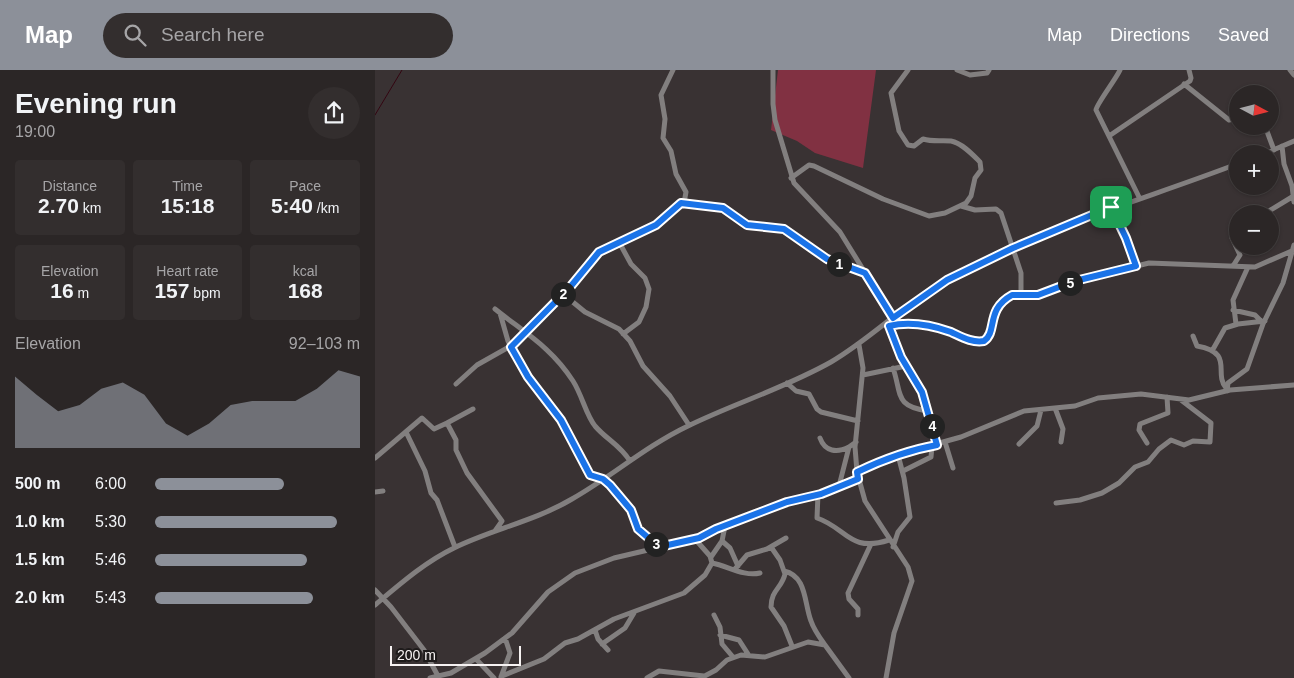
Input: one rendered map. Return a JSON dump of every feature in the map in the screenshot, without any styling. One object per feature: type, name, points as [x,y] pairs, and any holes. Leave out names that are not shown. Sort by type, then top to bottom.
[{"type":"street","points":[[673,70],[661,95],[665,119],[663,138],[672,154],[676,174],[686,192],[684,203]]},
{"type":"street","points":[[773,70],[775,120],[791,178],[796,187],[840,232],[893,318]]},
{"type":"street","points":[[908,70],[891,93],[899,130],[908,145],[914,146],[923,139],[931,142],[951,141],[959,144],[980,162],[981,170],[975,178],[971,196],[965,206]]},
{"type":"street","points":[[957,70],[977,76],[987,73],[989,70]]},
{"type":"street","points":[[1120,70],[1113,84],[1096,107],[1139,198]]},
{"type":"street","points":[[1109,136],[1184,84],[1191,78],[1189,70]]},
{"type":"street","points":[[1290,70],[1294,75]]},
{"type":"street","points":[[1184,84],[1229,120]]},
{"type":"street","points":[[1279,148],[1294,141]]},
{"type":"street","points":[[1279,207],[1293,200],[1292,186],[1284,164],[1282,146]]},
{"type":"street","points":[[791,178],[811,165],[923,215],[937,215],[965,206],[998,210],[1006,225],[1021,273],[1021,294]]},
{"type":"street","points":[[375,605],[427,564],[455,547],[539,516],[575,498],[689,425],[787,384],[859,345],[888,324],[893,318],[947,280],[1013,248],[1111,207],[1229,167]]},
{"type":"street","points":[[457,384],[477,365],[511,347],[563,294],[603,249],[656,225],[677,206],[684,203],[723,208],[747,225],[780,227],[827,259],[865,273]]},
{"type":"street","points":[[1111,207],[1126,238],[1136,266]]},
{"type":"street","points":[[619,242],[631,264],[645,278],[649,289],[646,307],[639,322],[623,334]]},
{"type":"street","points":[[1227,389],[1235,376],[1247,369],[1263,321],[1288,269],[1294,245]]},
{"type":"street","points":[[888,324],[915,324],[938,328],[969,340],[982,342],[989,337],[992,316],[999,305],[1012,295],[1038,295],[1075,281],[1136,266],[1170,262],[1195,266],[1248,267],[1263,265],[1293,250]]},
{"type":"street","points":[[1233,266],[1240,255]]},
{"type":"street","points":[[1288,269],[1294,265]]},
{"type":"street","points":[[1236,324],[1233,310],[1235,294],[1248,267]]},
{"type":"street","points":[[563,294],[577,306],[615,326],[630,341],[643,366],[670,396],[689,425]]},
{"type":"street","points":[[495,309],[527,331],[562,365],[579,390],[593,424],[622,449],[630,461]]},
{"type":"street","points":[[1233,310],[1255,315],[1263,321]]},
{"type":"street","points":[[500,313],[503,329],[511,347],[528,377],[561,420],[588,473],[602,480],[631,510],[638,529],[659,547]]},
{"type":"street","points":[[1212,351],[1223,330],[1236,324],[1263,321]]},
{"type":"street","points":[[888,324],[906,366],[918,385],[928,411],[934,445],[931,457],[903,471]]},
{"type":"street","points":[[1193,336],[1197,346],[1212,351],[1221,362],[1222,380],[1227,389]]},
{"type":"street","points":[[859,345],[863,361],[863,375],[856,442],[858,479],[865,501],[893,547],[908,567],[912,581],[893,633],[886,677]]},
{"type":"street","points":[[863,375],[906,366]]},
{"type":"street","points":[[893,368],[900,398],[912,407],[928,411]]},
{"type":"street","points":[[787,384],[798,392],[809,394],[817,409],[821,412],[858,421]]},
{"type":"street","points":[[857,472],[898,455],[945,442],[1023,411],[1078,405],[1098,398],[1141,394],[1181,399],[1203,398],[1227,389],[1294,386]]},
{"type":"street","points":[[1147,443],[1139,430],[1140,424],[1168,413],[1167,397]]},
{"type":"street","points":[[1195,411],[1203,398]]},
{"type":"street","points":[[1056,503],[1080,500],[1102,493],[1119,483],[1135,467],[1147,462],[1171,440],[1184,445],[1193,442],[1210,442],[1211,423],[1181,399]]},
{"type":"street","points":[[1055,408],[1063,429],[1061,442]]},
{"type":"street","points":[[375,458],[421,418],[434,429],[473,409]]},
{"type":"street","points":[[1019,444],[1039,423],[1041,410]]},
{"type":"street","points":[[447,423],[456,440],[457,450],[466,472],[502,522],[493,534]]},
{"type":"street","points":[[406,432],[425,471],[431,493],[437,500],[455,547]]},
{"type":"street","points":[[820,438],[823,446],[829,450],[839,450],[849,447],[856,442]]},
{"type":"street","points":[[945,442],[953,468]]},
{"type":"street","points":[[839,486],[849,447]]},
{"type":"street","points":[[893,547],[898,532],[910,518],[903,471],[898,455]]},
{"type":"street","points":[[430,678],[451,672],[476,659],[505,638],[548,592],[575,574],[614,558],[695,539],[797,498],[818,494],[858,479]]},
{"type":"street","points":[[375,492],[383,491]]},
{"type":"street","points":[[818,494],[816,512],[818,518],[830,522],[851,540],[871,544],[889,540]]},
{"type":"street","points":[[501,677],[543,659],[563,644],[595,630],[614,619],[684,593],[705,575],[722,540],[725,526]]},
{"type":"street","points":[[736,567],[747,555],[771,547],[786,538]]},
{"type":"street","points":[[695,539],[711,560],[736,567],[747,575],[760,573]]},
{"type":"street","points":[[722,540],[730,548],[736,567]]},
{"type":"street","points":[[857,615],[858,609],[849,599],[849,593],[871,544]]},
{"type":"street","points":[[771,547],[784,571],[783,581],[773,593],[771,607],[784,626],[792,646]]},
{"type":"street","points":[[784,571],[793,574],[800,582],[811,620],[825,645],[832,652],[848,677],[840,678]]},
{"type":"street","points":[[375,590],[424,650],[438,676]]},
{"type":"street","points":[[602,644],[625,628],[633,613]]},
{"type":"street","points":[[714,615],[724,648],[733,657]]},
{"type":"street","points":[[595,630],[602,644],[608,650]]},
{"type":"street","points":[[720,635],[739,640],[748,654]]},
{"type":"street","points":[[501,677],[510,653],[505,638]]},
{"type":"street","points":[[647,678],[659,671],[702,677],[733,657],[748,654],[765,657],[808,642],[825,645]]},
{"type":"street","points":[[476,659],[494,678]]},
{"type":"shaded area","points":[[778,70],[876,70],[863,168],[815,153],[797,141],[771,130]]},
{"type":"waterway","points":[[375,115],[402,70]]},
{"type":"route","points":[[681,203],[723,208],[747,225],[777,226],[784,229],[827,259],[865,273],[893,318],[947,280],[1013,248],[1111,207],[1126,238],[1136,266],[1075,281],[1044,294],[1012,295],[995,309],[989,337],[982,342],[975,342],[938,328],[915,324],[902,323],[889,326],[901,357],[922,392],[937,445],[898,455],[857,472],[858,479],[821,494],[797,498],[716,529],[699,538],[687,541],[659,547],[638,529],[631,510],[610,485],[603,479],[591,476],[588,473],[561,420],[528,377],[511,347],[571,286],[599,252],[656,225],[681,203]]}]
